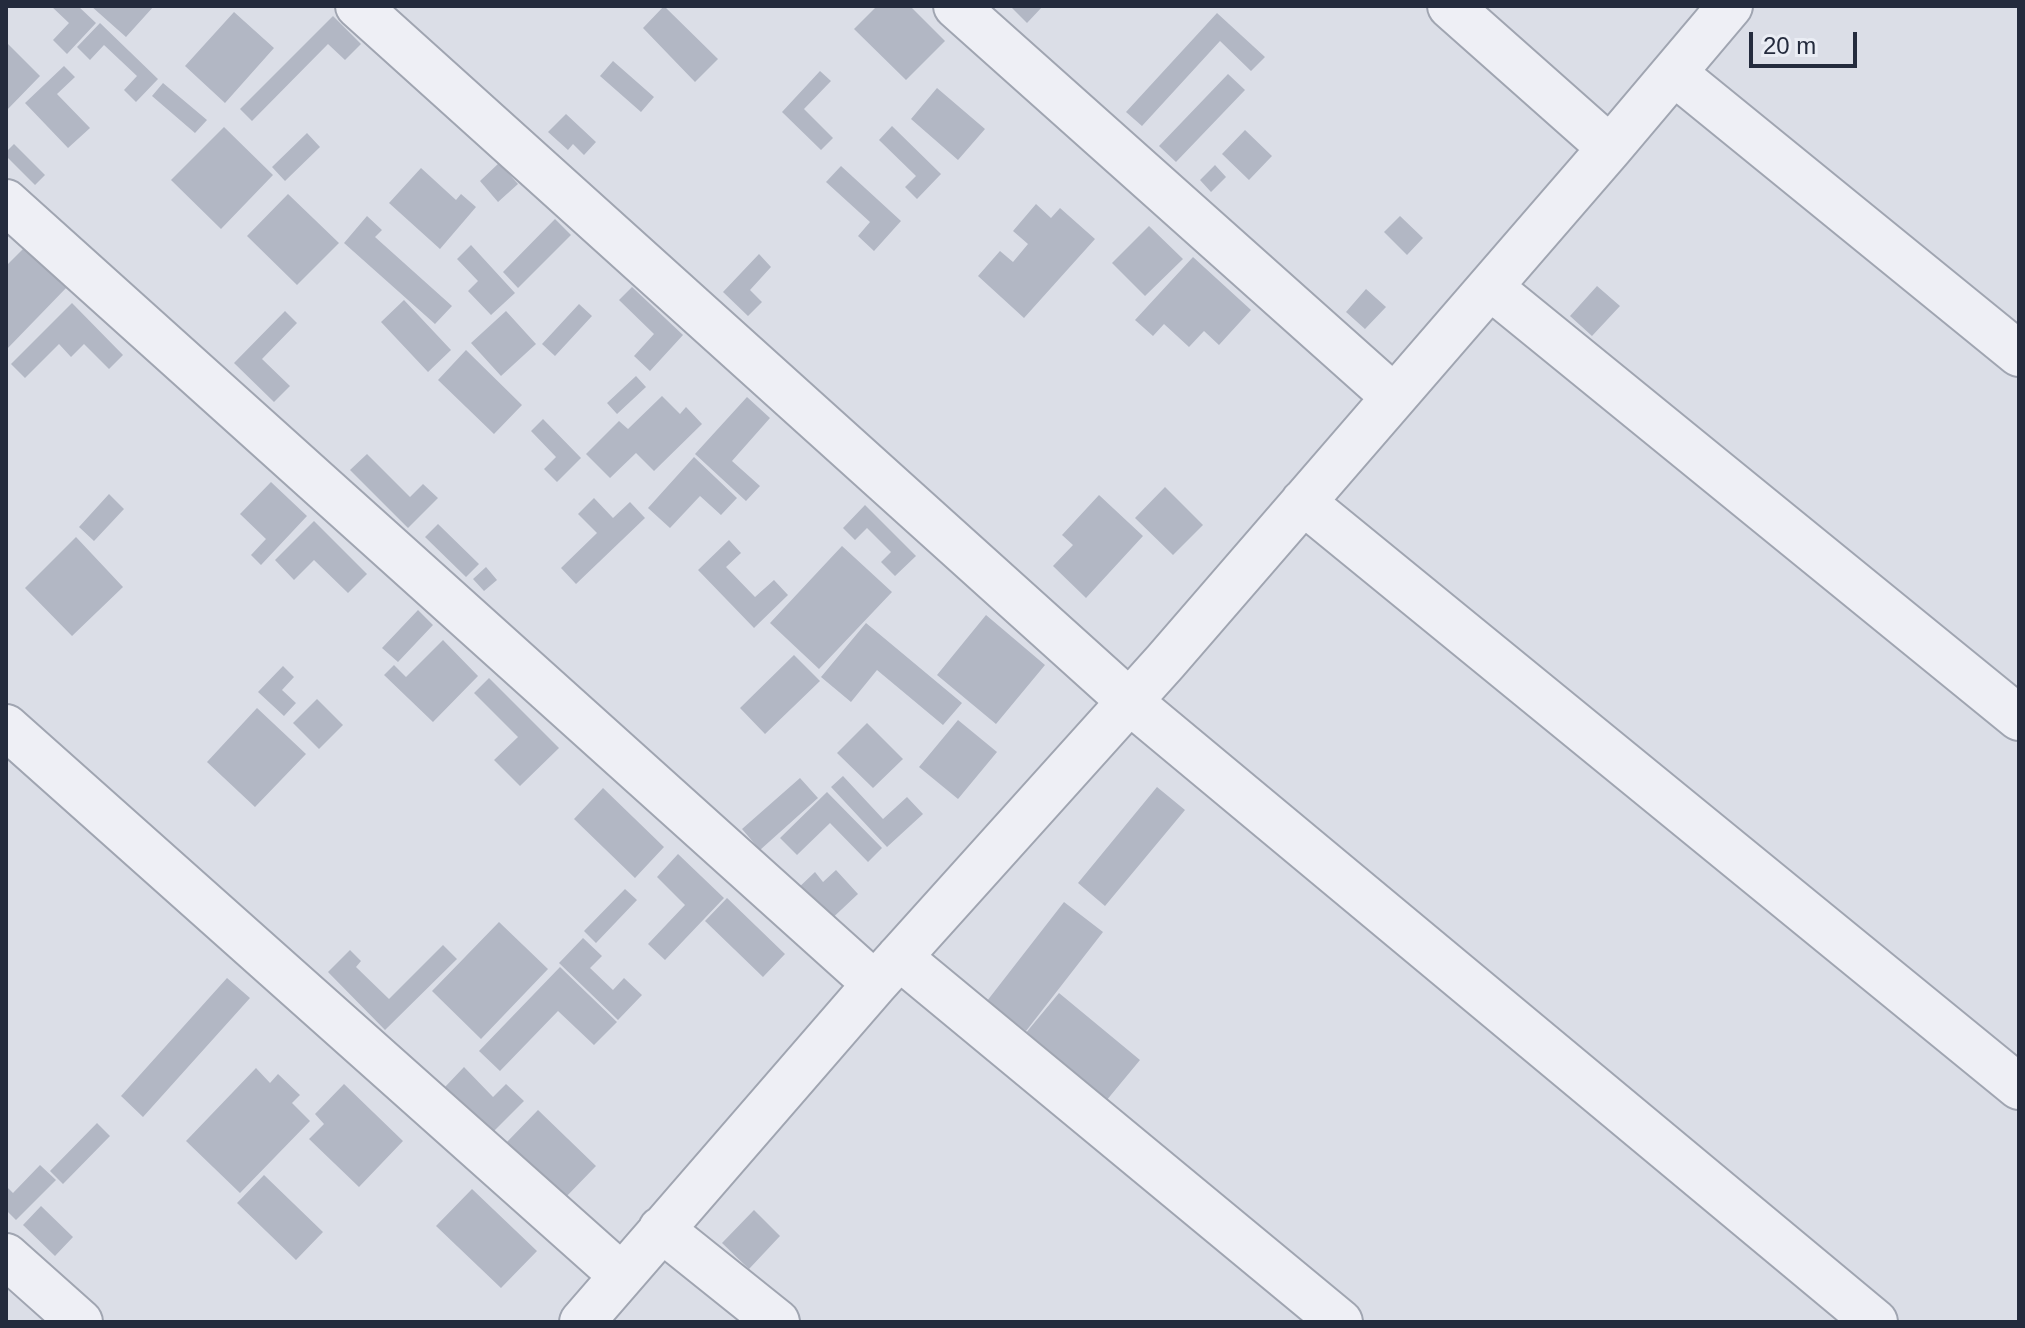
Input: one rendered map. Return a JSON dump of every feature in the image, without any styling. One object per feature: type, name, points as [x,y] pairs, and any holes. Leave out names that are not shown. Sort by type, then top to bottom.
[{"type":"street","points":[[358,6],[1129,701],[1875,1322]]},
{"type":"street","points":[[956,6],[1394,397]]},
{"type":"street","points":[[1450,6],[1610,148]]},
{"type":"street","points":[[582,1322],[887,971],[1165,662],[1730,6]]},
{"type":"street","points":[[1674,73],[2019,354]]},
{"type":"street","points":[[6,202],[887,971],[1340,1322]]},
{"type":"street","points":[[1490,287],[2019,718]]},
{"type":"street","points":[[1303,502],[2019,1087]]},
{"type":"street","points":[[6,727],[621,1275]]},
{"type":"street","points":[[661,1229],[777,1322]]},
{"type":"street","points":[[6,1256],[80,1322]]},
{"type":"building","points":[[51,6],[78,6],[96,23],[67,54],[53,40],[69,23]]},
{"type":"building","points":[[91,6],[154,6],[126,37]]},
{"type":"building","points":[[664,6],[718,59],[695,82],[643,28]]},
{"type":"building","points":[[877,6],[910,6],[945,41],[906,80],[854,29]]},
{"type":"building","points":[[1010,6],[1043,6],[1027,23]]},
{"type":"building","points":[[234,12],[274,48],[225,103],[185,66]]},
{"type":"building","points":[[1217,13],[1265,57],[1251,71],[1220,41],[1142,126],[1126,112]]},
{"type":"building","points":[[333,16],[361,44],[345,60],[328,44],[252,121],[240,109]]},
{"type":"building","points":[[100,23],[158,79],[136,102],[124,90],[137,76],[104,45],[90,60],[77,47]]},
{"type":"building","points":[[6,42],[40,76],[6,111],[8,87]]},
{"type":"building","points":[[613,61],[654,97],[641,112],[600,76]]},
{"type":"building","points":[[64,66],[75,77],[57,94],[90,128],[68,148],[25,103]]},
{"type":"building","points":[[820,71],[831,81],[804,109],[833,138],[821,150],[782,112]]},
{"type":"building","points":[[1228,74],[1245,90],[1176,162],[1159,146]]},
{"type":"building","points":[[163,83],[207,120],[195,133],[152,96]]},
{"type":"building","points":[[937,88],[985,129],[958,160],[911,119]]},
{"type":"building","points":[[566,114],[596,142],[584,155],[573,144],[568,150],[548,132]]},
{"type":"building","points":[[892,126],[941,174],[917,199],[905,187],[916,176],[879,140]]},
{"type":"building","points":[[224,127],[273,175],[221,229],[171,180]]},
{"type":"building","points":[[1245,130],[1272,156],[1249,180],[1222,154]]},
{"type":"building","points":[[307,133],[320,147],[285,181],[272,167]]},
{"type":"building","points":[[14,144],[45,175],[35,185],[6,156]]},
{"type":"building","points":[[499,163],[518,184],[498,202],[480,181]]},
{"type":"building","points":[[1215,165],[1226,177],[1211,192],[1200,180]]},
{"type":"building","points":[[841,166],[901,221],[874,251],[858,236],[870,222],[826,182]]},
{"type":"building","points":[[421,168],[456,200],[461,194],[476,207],[440,249],[389,203]]},
{"type":"building","points":[[288,194],[339,243],[297,285],[247,236]]},
{"type":"building","points":[[1036,204],[1051,218],[1060,208],[1095,239],[1024,318],[978,276],[1000,251],[1013,262],[1028,244],[1013,231]]},
{"type":"building","points":[[367,216],[382,230],[375,237],[452,306],[435,324],[344,243]]},
{"type":"building","points":[[1400,216],[1423,238],[1407,255],[1384,232]]},
{"type":"building","points":[[555,219],[571,235],[518,288],[503,272]]},
{"type":"building","points":[[1149,226],[1183,259],[1145,296],[1112,263]]},
{"type":"building","points":[[471,245],[515,293],[491,315],[468,291],[478,281],[457,259]]},
{"type":"building","points":[[26,246],[68,286],[6,350],[6,266]]},
{"type":"building","points":[[759,254],[771,267],[750,290],[762,302],[748,316],[723,292]]},
{"type":"building","points":[[1193,257],[1251,310],[1219,345],[1204,331],[1189,347],[1164,324],[1153,336],[1135,320]]},
{"type":"building","points":[[1597,286],[1620,306],[1592,336],[1570,316]]},
{"type":"building","points":[[632,287],[683,335],[650,371],[634,356],[654,334],[619,300]]},
{"type":"building","points":[[1366,289],[1386,307],[1365,329],[1346,312]]},
{"type":"building","points":[[404,300],[451,350],[428,372],[381,322]]},
{"type":"building","points":[[72,303],[123,355],[109,369],[84,344],[71,357],[59,344],[25,378],[11,364]]},
{"type":"building","points":[[579,304],[592,316],[555,356],[542,344]]},
{"type":"building","points":[[285,311],[297,323],[262,359],[290,386],[274,402],[234,363]]},
{"type":"building","points":[[506,311],[536,344],[501,376],[471,343]]},
{"type":"building","points":[[466,350],[522,405],[494,434],[438,380]]},
{"type":"building","points":[[636,376],[646,387],[617,414],[607,403]]},
{"type":"building","points":[[662,396],[680,414],[686,407],[702,424],[654,471],[636,453],[610,478],[586,454],[619,421],[628,429]]},
{"type":"building","points":[[747,397],[770,418],[732,461],[760,486],[746,501],[695,454]]},
{"type":"building","points":[[543,419],[581,458],[557,482],[544,469],[556,457],[531,431]]},
{"type":"building","points":[[367,454],[410,497],[423,484],[438,498],[408,528],[350,470]]},
{"type":"building","points":[[694,457],[737,498],[721,515],[700,496],[670,528],[648,508]]},
{"type":"building","points":[[271,482],[307,516],[261,565],[251,555],[266,539],[240,514]]},
{"type":"building","points":[[1165,487],[1203,525],[1173,555],[1135,518]]},
{"type":"building","points":[[109,494],[124,509],[94,541],[79,527]]},
{"type":"building","points":[[1099,495],[1143,536],[1086,598],[1053,566],[1073,545],[1062,535]]},
{"type":"building","points":[[594,498],[613,518],[630,502],[645,518],[576,584],[561,568],[597,533],[578,514]]},
{"type":"building","points":[[865,505],[916,556],[895,576],[881,562],[891,552],[867,528],[855,540],[843,528]]},
{"type":"building","points":[[314,521],[367,574],[348,593],[314,560],[294,580],[275,560]]},
{"type":"building","points":[[438,524],[479,564],[466,577],[425,537]]},
{"type":"building","points":[[76,537],[123,587],[72,636],[25,588]]},
{"type":"building","points":[[729,540],[741,553],[726,567],[755,597],[774,580],[788,595],[754,628],[698,570]]},
{"type":"building","points":[[842,546],[892,592],[819,669],[770,623]]},
{"type":"building","points":[[486,567],[497,580],[484,591],[473,579]]},
{"type":"building","points":[[418,610],[433,625],[398,662],[382,648]]},
{"type":"building","points":[[986,615],[1045,665],[996,724],[937,675]]},
{"type":"building","points":[[866,623],[962,703],[943,725],[877,670],[851,702],[821,677]]},
{"type":"building","points":[[443,640],[478,676],[433,722],[384,675],[394,665],[406,677]]},
{"type":"building","points":[[794,655],[820,681],[765,734],[740,708]]},
{"type":"building","points":[[283,666],[294,677],[282,690],[296,703],[284,716],[258,692]]},
{"type":"building","points":[[489,678],[559,748],[520,786],[494,760],[518,737],[474,693]]},
{"type":"building","points":[[317,699],[343,725],[319,749],[293,723]]},
{"type":"building","points":[[257,708],[306,754],[255,807],[207,762]]},
{"type":"building","points":[[958,720],[997,752],[958,799],[919,767]]},
{"type":"building","points":[[867,723],[903,759],[873,788],[837,753]]},
{"type":"building","points":[[843,776],[883,819],[907,797],[923,814],[887,847],[831,787]]},
{"type":"building","points":[[800,778],[818,798],[760,850],[742,829]]},
{"type":"building","points":[[1157,787],[1185,810],[1105,906],[1078,883]]},
{"type":"building","points":[[603,788],[664,847],[635,878],[574,819]]},
{"type":"building","points":[[827,792],[882,848],[868,862],[830,823],[797,855],[780,838]]},
{"type":"building","points":[[678,854],[724,898],[665,960],[648,944],[685,905],[657,877]]},
{"type":"building","points":[[836,870],[858,894],[825,925],[794,892],[815,872],[823,882]]},
{"type":"building","points":[[625,889],[637,900],[596,943],[584,931]]},
{"type":"building","points":[[727,898],[785,954],[763,977],[705,921]]},
{"type":"building","points":[[1064,902],[1103,932],[1026,1031],[987,1001]]},
{"type":"building","points":[[499,922],[548,969],[481,1039],[432,991]]},
{"type":"building","points":[[583,938],[602,956],[590,968],[613,990],[624,978],[642,995],[618,1020],[559,963]]},
{"type":"building","points":[[443,945],[457,959],[385,1030],[328,972],[350,950],[361,961],[356,967],[389,999]]},
{"type":"building","points":[[560,967],[617,1022],[594,1045],[558,1011],[500,1071],[479,1051]]},
{"type":"building","points":[[227,978],[250,998],[143,1117],[121,1096]]},
{"type":"building","points":[[1059,993],[1140,1060],[1106,1101],[1025,1034]]},
{"type":"building","points":[[464,1067],[493,1097],[506,1084],[524,1101],[492,1133],[445,1087]]},
{"type":"building","points":[[256,1068],[270,1083],[278,1074],[300,1095],[292,1103],[310,1121],[240,1193],[186,1141]]},
{"type":"building","points":[[344,1084],[403,1141],[359,1187],[309,1139],[324,1124],[315,1114]]},
{"type":"building","points":[[538,1110],[596,1166],[564,1199],[506,1143]]},
{"type":"building","points":[[97,1123],[110,1136],[63,1184],[50,1171]]},
{"type":"building","points":[[40,1165],[56,1180],[16,1220],[6,1210],[6,1186],[13,1193]]},
{"type":"building","points":[[264,1175],[323,1232],[296,1260],[237,1203]]},
{"type":"building","points":[[472,1189],[537,1251],[501,1288],[436,1226]]},
{"type":"building","points":[[41,1206],[73,1237],[55,1256],[23,1225]]},
{"type":"building","points":[[754,1210],[780,1236],[749,1269],[722,1243]]}]
